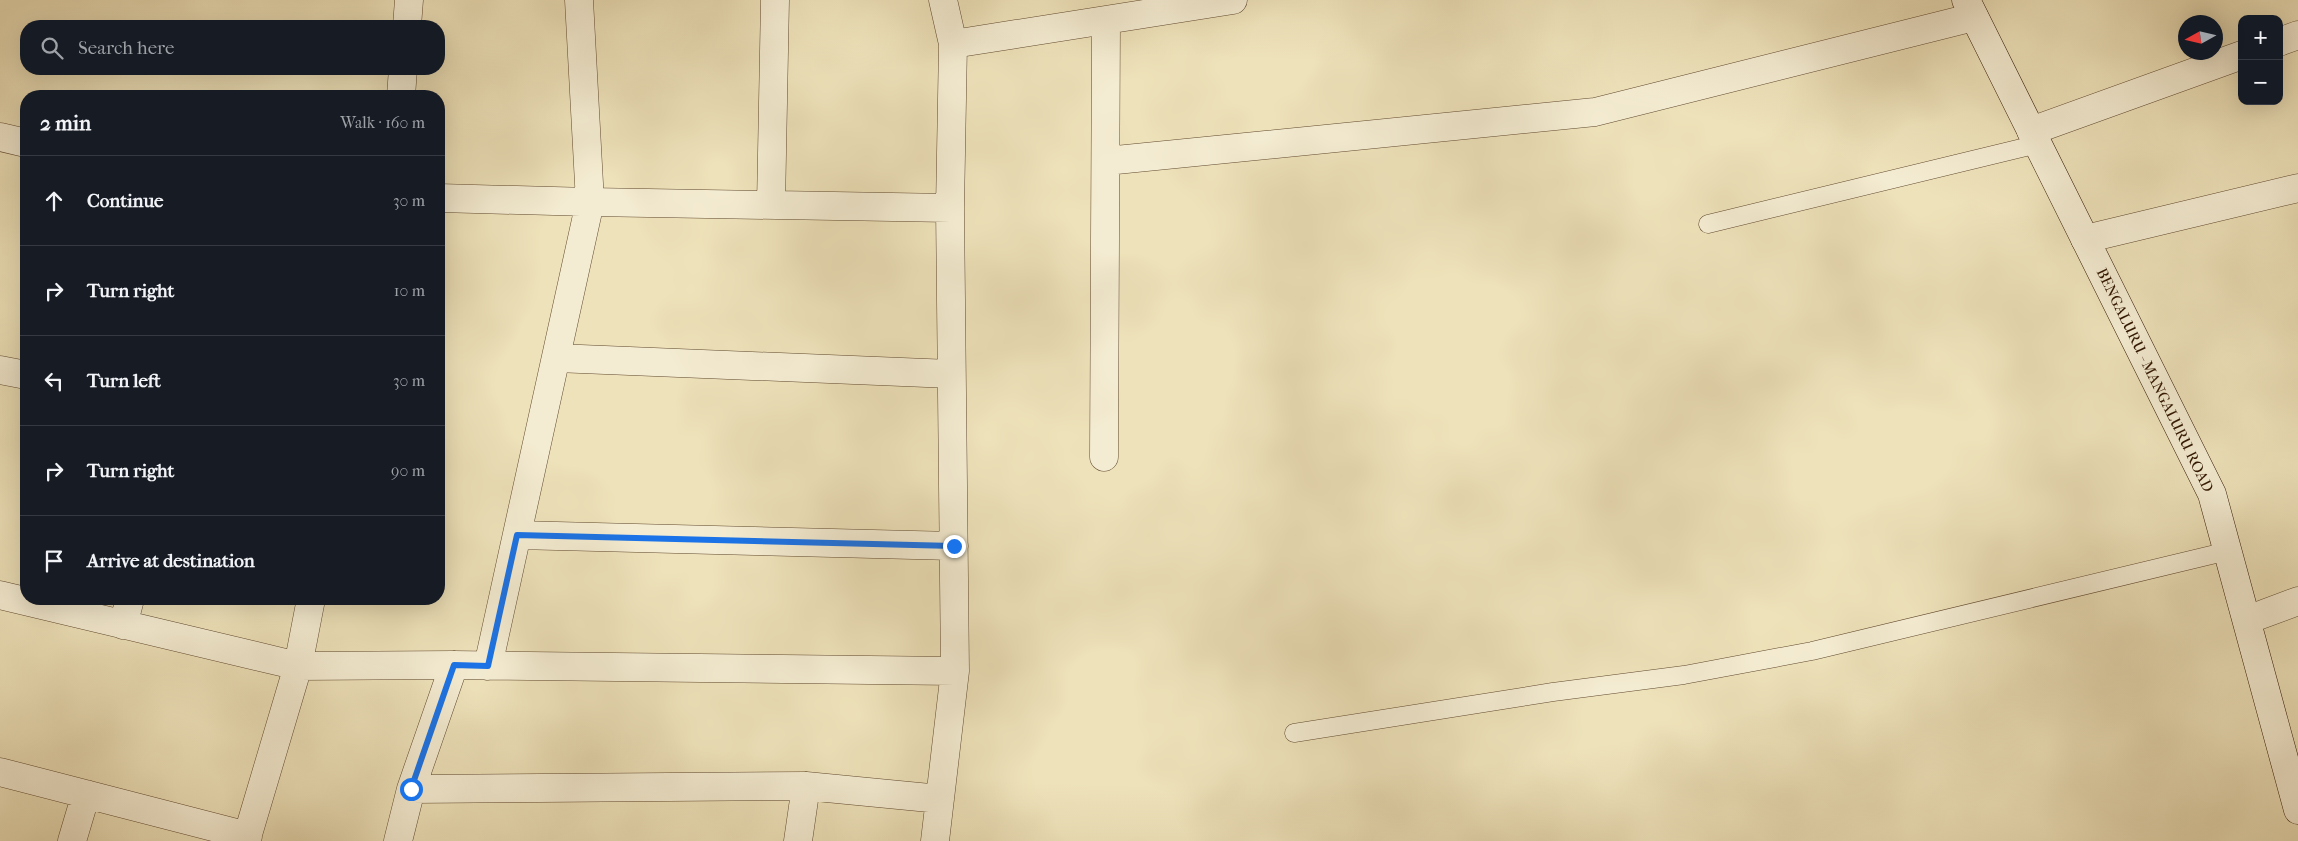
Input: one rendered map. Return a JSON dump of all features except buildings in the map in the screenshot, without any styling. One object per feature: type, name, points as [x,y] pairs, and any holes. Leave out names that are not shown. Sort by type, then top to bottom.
[{"type":"street","points":[[407,20],[409,0]]},
{"type":"street","points":[[488,666],[590,202],[579,0]]},
{"type":"street","points":[[771,205],[775,0]]},
{"type":"street","points":[[935,841],[955,671],[950,208],[953,44],[943,0]]},
{"type":"street","points":[[953,44],[1106,22],[1140,8],[1233,0]]},
{"type":"street","points":[[1106,160],[1595,112],[1970,8]]},
{"type":"street","name":"BENGALURU - MANGALURU ROAD","points":[[1970,8],[2212,494],[2298,810]]},
{"type":"street","points":[[1104,457],[1106,22]]},
{"type":"street","points":[[2283,41],[2298,35]]},
{"type":"street","points":[[2034,138],[2238,57]]},
{"type":"street","points":[[401,90],[402,75]]},
{"type":"street","points":[[0,137],[20,142]]},
{"type":"street","points":[[2085,239],[2298,188]]},
{"type":"street","points":[[445,198],[950,208]]},
{"type":"street","points":[[556,358],[952,374]]},
{"type":"street","points":[[0,370],[20,374]]},
{"type":"street","points":[[517,535],[954,546]]},
{"type":"street","points":[[0,595],[20,598]]},
{"type":"street","points":[[2246,620],[2298,601]]},
{"type":"street","points":[[74,605],[126,612],[298,666],[454,665],[955,671]]},
{"type":"street","points":[[0,772],[247,838],[298,666],[310,605]]},
{"type":"street","points":[[398,841],[411,789],[454,665]]},
{"type":"street","points":[[411,789],[806,786],[940,798]]},
{"type":"street","points":[[798,841],[806,786]]},
{"type":"street","points":[[72,841],[86,794]]},
{"type":"lane","points":[[1708,224],[2034,138]]},
{"type":"lane","points":[[1294,733],[1553,692],[1684,675],[1812,651],[2228,551]]},
{"type":"route","points":[[411,789],[454,665],[488,666],[517,535],[954,546]]}]
